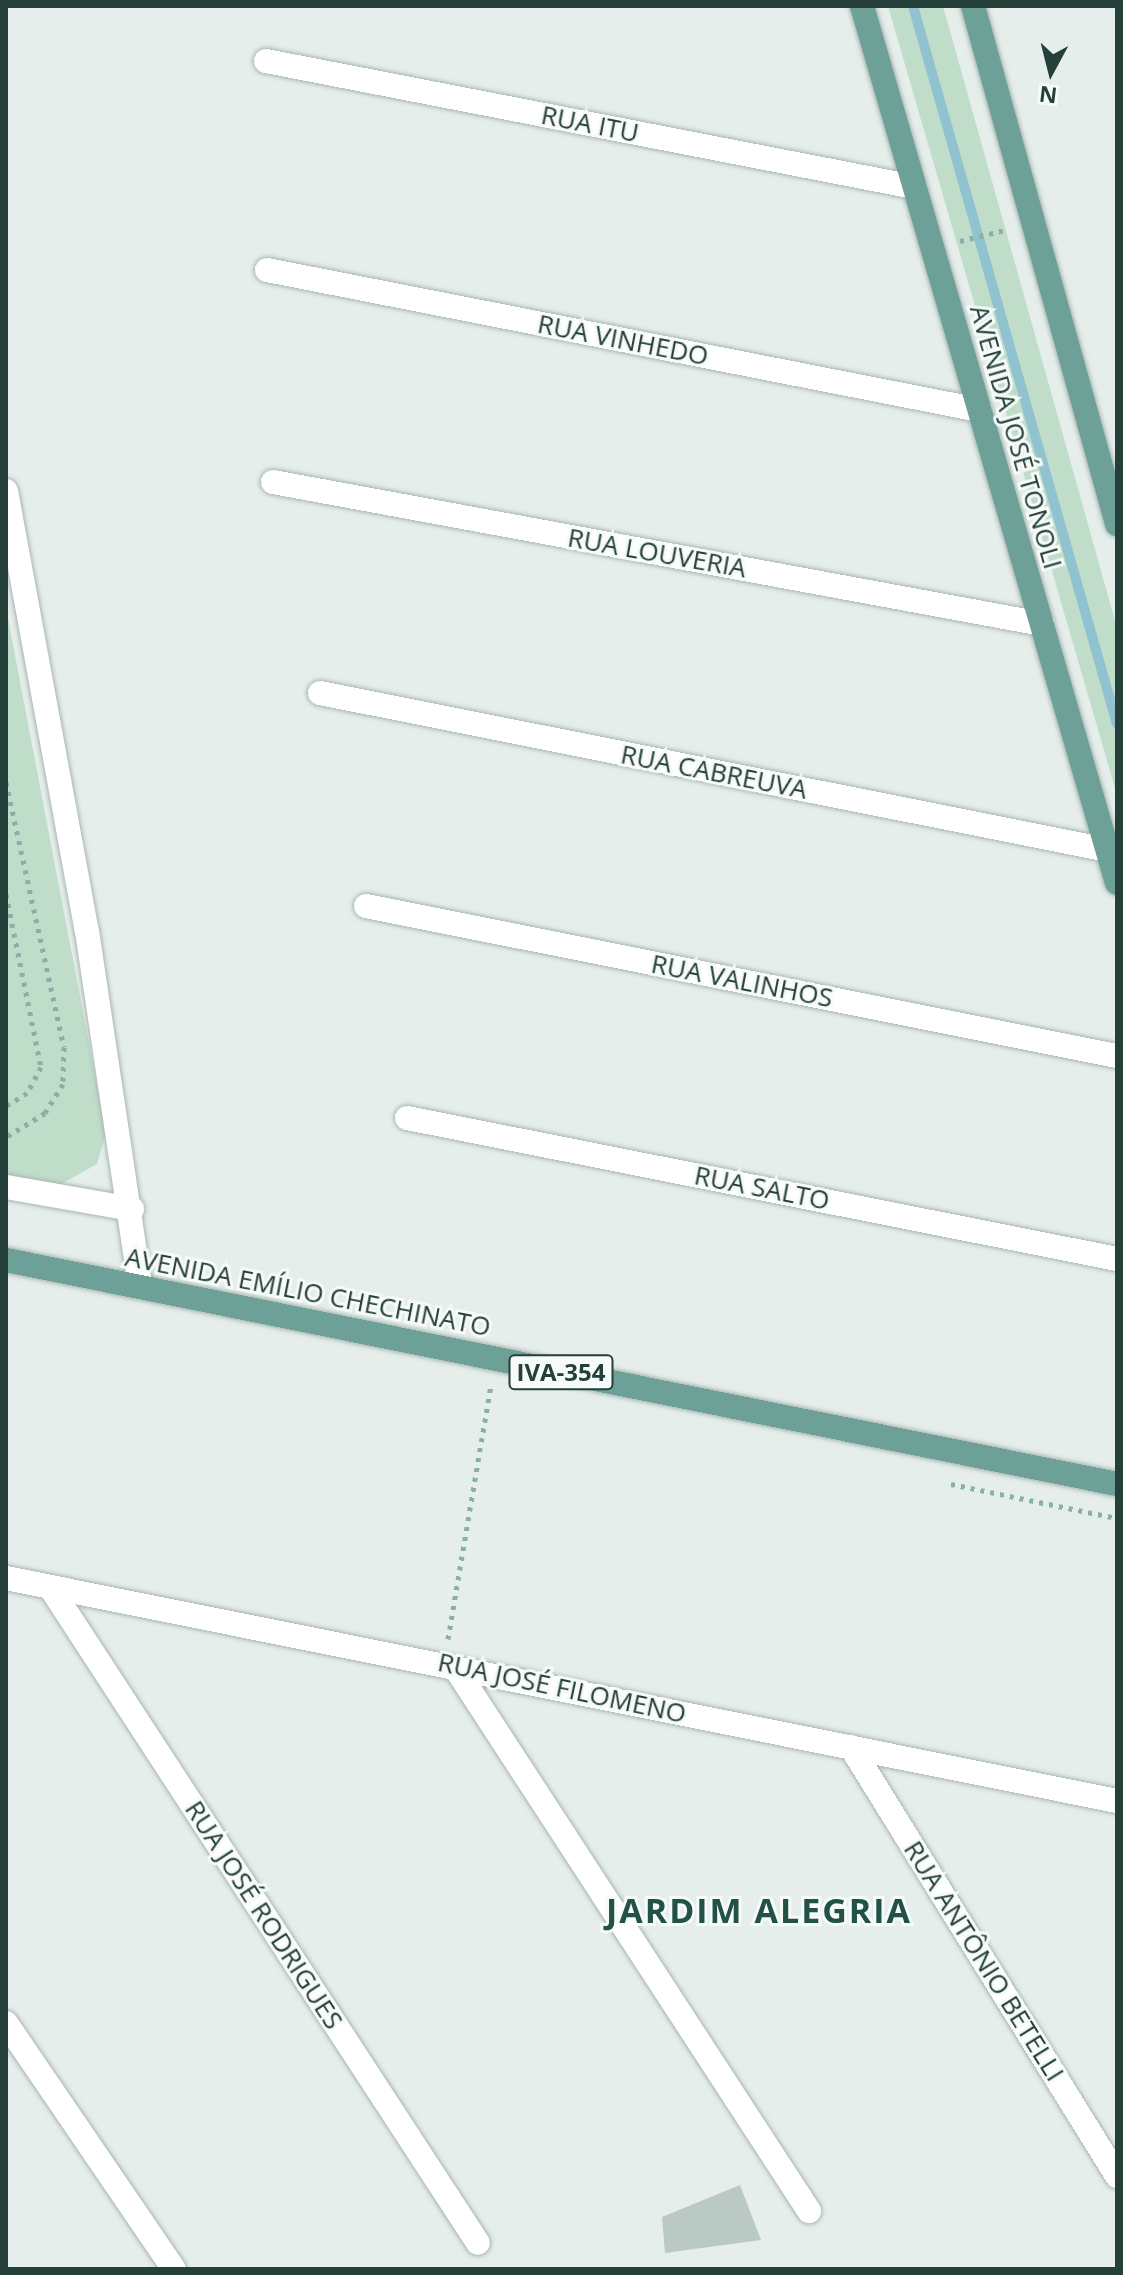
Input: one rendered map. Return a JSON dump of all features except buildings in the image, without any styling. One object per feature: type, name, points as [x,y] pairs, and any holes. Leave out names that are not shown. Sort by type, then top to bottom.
[{"type":"main road","name":"AVENIDA JOSÉ TONOLI","points":[[862,6],[1117,883]]},
{"type":"main road","points":[[973,6],[1117,524]]},
{"type":"main road","name":"AVENIDA EMÍLIO CHECHINATO","points":[[6,1260],[1117,1484]]},
{"type":"street","name":"RUA ITU","points":[[266,61],[914,187]]},
{"type":"street","name":"RUA VINHEDO","points":[[267,270],[979,410]]},
{"type":"street","name":"RUA LOUVERIA","points":[[273,482],[1042,624]]},
{"type":"street","points":[[6,491],[132,1209],[140,1287]]},
{"type":"street","name":"RUA CABREUVA","points":[[320,693],[1108,850]]},
{"type":"street","name":"RUA VALINHOS","points":[[366,906],[1117,1056]]},
{"type":"street","name":"RUA SALTO","points":[[407,1118],[1117,1259]]},
{"type":"street","points":[[6,1187],[132,1209]]},
{"type":"street","name":"RUA JOSÉ FILOMENO","points":[[6,1578],[1117,1801]]},
{"type":"street","name":"RUA JOSÉ RODRIGUES","points":[[50,1587],[478,2243]]},
{"type":"street","points":[[450,1666],[809,2211]]},
{"type":"street","name":"RUA ANTÔNIO BETELLI","points":[[851,1747],[1117,2176]]},
{"type":"street","points":[[6,2023],[174,2269]]},
{"type":"path","points":[[947,244],[1008,229]]},
{"type":"path","points":[[6,782],[64,1047],[63,1084],[45,1113],[6,1137]]},
{"type":"path","points":[[6,894],[41,1067],[27,1093],[6,1106]]},
{"type":"path","points":[[450,1666],[492,1358]]},
{"type":"green space","points":[[888,6],[943,6],[1117,628],[1117,795]]},
{"type":"green space","points":[[6,608],[106,1133],[97,1164],[56,1187],[6,1178]]},
{"type":"waterway","points":[[913,6],[1117,724]]},
{"type":"district","name":"JARDIM ALEGRIA","points":[[759,1911]]}]
